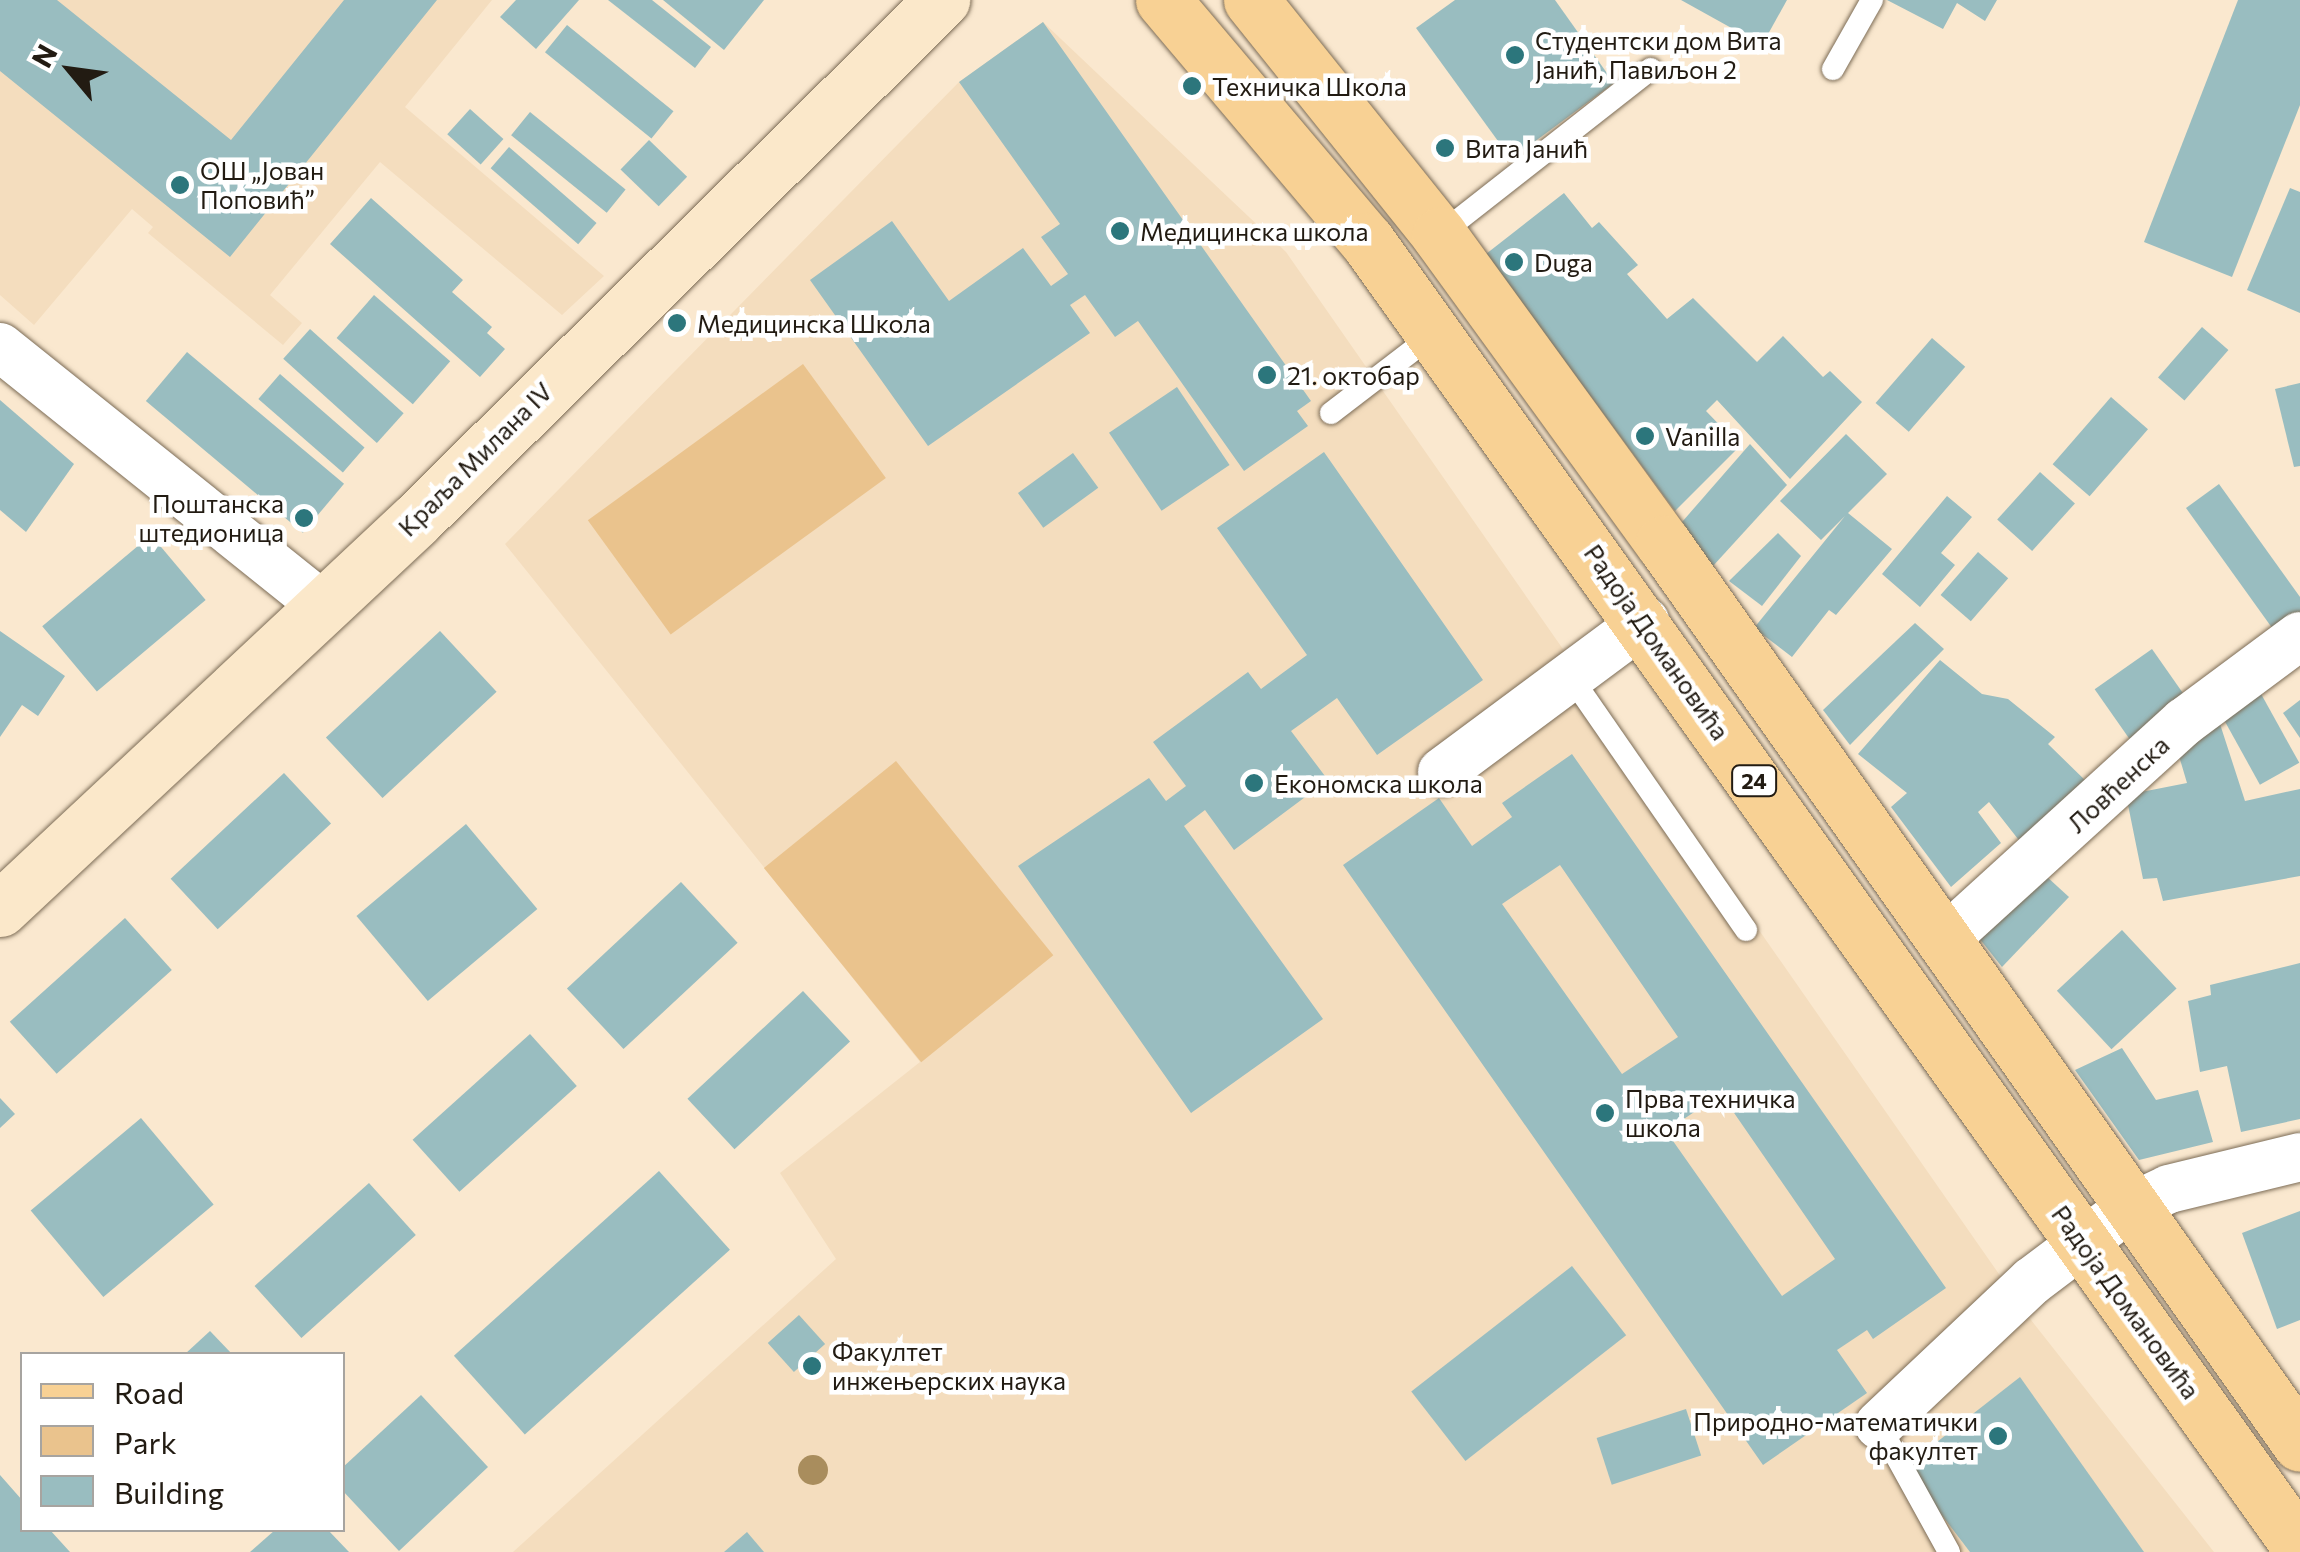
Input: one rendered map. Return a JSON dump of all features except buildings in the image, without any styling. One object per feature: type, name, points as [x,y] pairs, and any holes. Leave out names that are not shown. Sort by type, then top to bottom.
[{"type":"main road","name":"Краља Милана IV","points":[[0,909],[324,607],[942,0]]},
{"type":"main road","name":"Радоја Домановића","points":[[1163,0],[1314,172],[1434,334],[1644,622],[1862,938],[2300,1547]]},
{"type":"main road","name":"24","points":[[1265,9],[1439,236],[2300,1444]]},
{"type":"street","points":[[0,347],[324,607]]},
{"type":"street","points":[[1442,772],[1573,680],[1644,622]]},
{"type":"street","name":"Ловћенска","points":[[1943,941],[2184,722],[2300,636]]},
{"type":"street","points":[[1879,1425],[2082,1240],[2129,1208],[2169,1189],[2300,1157]]},
{"type":"lane","points":[[1833,69],[1872,0]]},
{"type":"lane","points":[[1439,236],[1650,69]]},
{"type":"lane","points":[[1331,413],[1434,334]]},
{"type":"lane","points":[[1573,680],[1746,930]]},
{"type":"lane","points":[[1879,1425],[1949,1552]]},
{"type":"shaded area","name":"ОШ „Јован Поповић”","points":[[0,0],[492,0],[405,107],[604,276],[562,315],[380,162],[270,295],[302,323],[283,345],[148,233],[153,227],[132,209],[34,325],[0,295]]},
{"type":"shaded area","points":[[1043,22],[1286,252],[2031,1320],[2214,1552],[513,1552],[836,1259],[780,1173],[920,1062],[505,544],[959,82]]},
{"type":"green space","points":[[803,364],[886,478],[671,634],[588,520]]},
{"type":"green space","points":[[896,761],[1053,955],[921,1062],[764,868]]},
{"type":"place","name":"Студентски дом Вита Јанић, Павиљон 2","points":[[1515,55]]},
{"type":"place","name":"Техничка Школа","points":[[1192,86]]},
{"type":"place","name":"Вита Јанић","points":[[1445,148]]},
{"type":"place","name":"ОШ „Јован Поповић”","points":[[180,185]]},
{"type":"place","name":"Медицинска школа","points":[[1120,231]]},
{"type":"place","name":"Duga","points":[[1514,262]]},
{"type":"place","name":"Медицинска Школа","points":[[677,323]]},
{"type":"place","name":"21. октобар","points":[[1267,375]]},
{"type":"place","name":"Vanilla","points":[[1645,436]]},
{"type":"place","name":"Поштанска штедионица","points":[[304,518]]},
{"type":"place","name":"Економска школа","points":[[1254,783]]},
{"type":"place","name":"Прва техничка школа","points":[[1605,1113]]},
{"type":"place","name":"Факултет инжењерских наука","points":[[812,1366]]},
{"type":"place","name":"Природно-математички факултет","points":[[1998,1436]]}]
